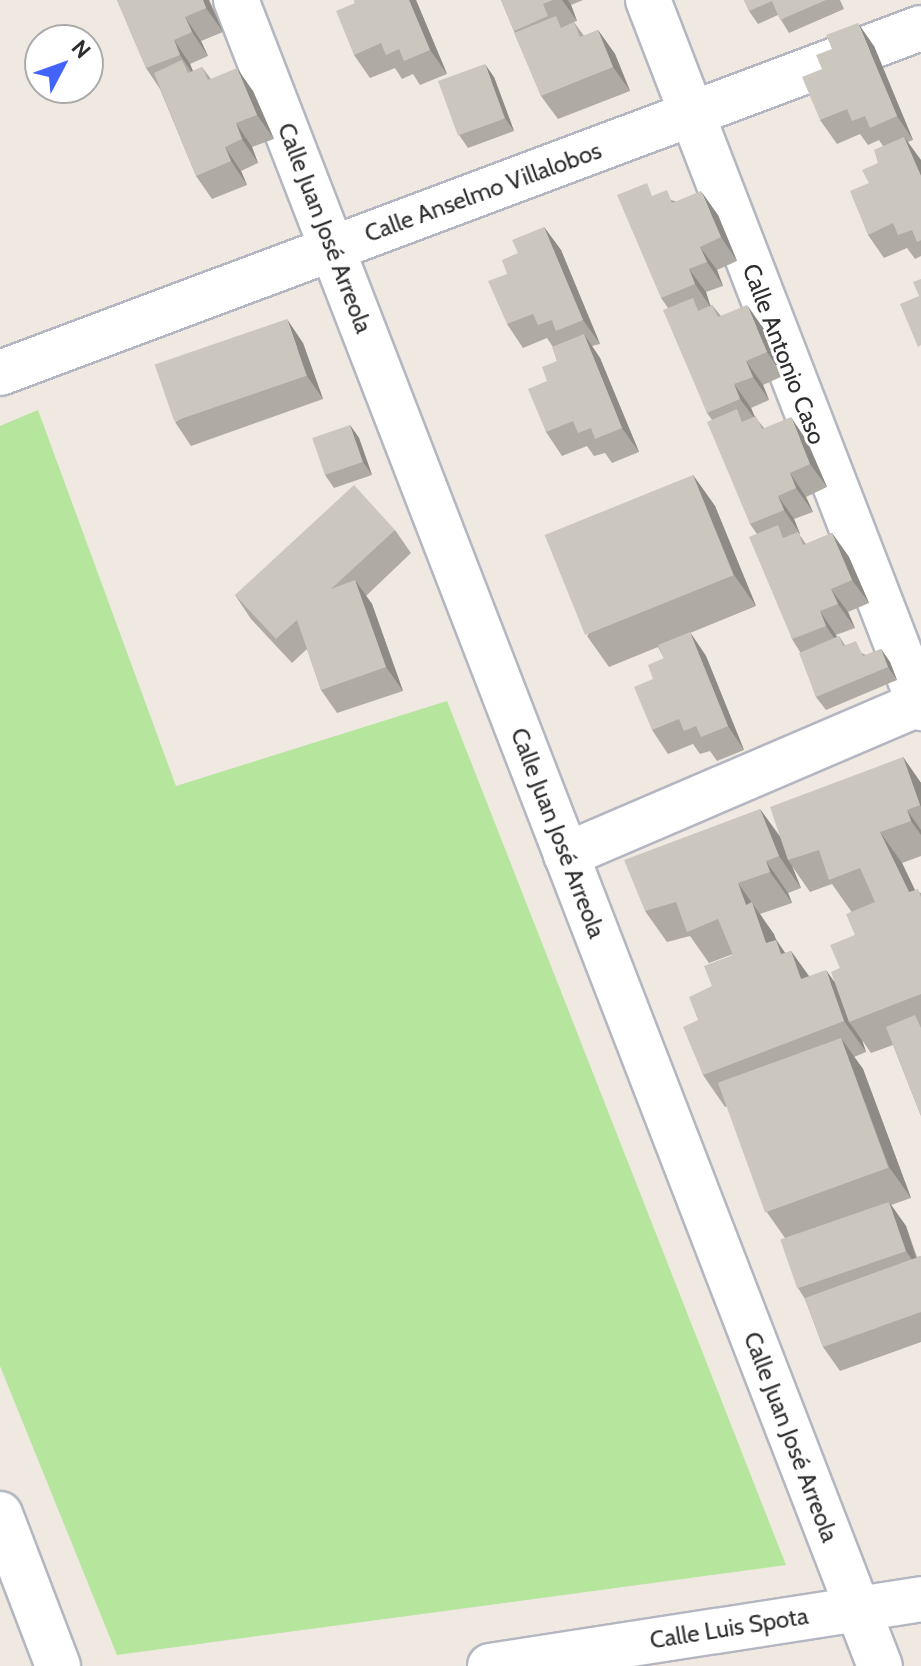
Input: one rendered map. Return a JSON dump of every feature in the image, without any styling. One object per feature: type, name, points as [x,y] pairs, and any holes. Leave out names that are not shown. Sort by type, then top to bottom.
[{"type":"street","name":"Calle Juan José Arreola","points":[[236,0],[880,1666]]},
{"type":"street","name":"Calle Antonio Caso","points":[[648,0],[920,706]]},
{"type":"street","name":"Calle Anselmo Villalobos","points":[[0,373],[921,28]]},
{"type":"street","points":[[566,855],[920,706]]},
{"type":"street","points":[[0,1514],[58,1666]]},
{"type":"street","name":"Calle Luis Spota","points":[[490,1666],[921,1599]]},
{"type":"green space","points":[[38,410],[176,786],[447,701],[786,1565],[117,1655],[0,1366],[0,426]]},
{"type":"building","points":[[117,0],[203,0],[206,8],[185,17],[192,32],[174,40],[180,55],[146,68]]},
{"type":"building","points":[[354,0],[409,0],[430,50],[404,61],[399,49],[386,55],[381,43],[354,55],[336,11],[355,3]]},
{"type":"building","points":[[501,0],[553,0],[543,4],[548,16],[514,31]]},
{"type":"building","points":[[744,0],[826,0],[780,20],[772,1],[749,11]]},
{"type":"building","points":[[556,16],[561,28],[574,22],[580,37],[598,30],[613,67],[541,96],[514,33]]},
{"type":"building","points":[[858,23],[897,116],[870,128],[865,116],[852,121],[847,109],[820,120],[802,77],[822,69],[816,55],[832,49],[826,35]]},
{"type":"building","points":[[182,60],[188,73],[202,67],[208,80],[237,68],[257,115],[236,123],[242,139],[225,147],[231,161],[196,176],[154,73]]},
{"type":"building","points":[[485,64],[505,119],[458,136],[438,81]]},
{"type":"building","points":[[904,137],[921,176],[921,240],[917,242],[912,230],[898,235],[893,223],[868,235],[850,191],[869,183],[862,170],[878,163],[874,150]]},
{"type":"building","points":[[647,183],[652,196],[667,190],[672,203],[701,191],[721,237],[700,247],[707,262],[689,269],[695,284],[661,298],[617,195]]},
{"type":"building","points":[[544,227],[583,320],[556,331],[552,320],[538,325],[533,314],[507,324],[488,281],[507,274],[502,260],[518,253],[512,240]]},
{"type":"building","points":[[921,279],[921,345],[918,347],[900,304],[919,296],[913,282]]},
{"type":"building","points":[[693,298],[698,311],[712,305],[718,317],[747,305],[767,352],[746,361],[753,377],[734,384],[740,399],[707,413],[663,310]]},
{"type":"building","points":[[287,319],[307,376],[174,421],[155,365]]},
{"type":"building","points":[[584,334],[622,428],[595,439],[591,428],[578,433],[573,421],[546,432],[528,389],[547,381],[542,367],[557,361],[552,347]]},
{"type":"building","points":[[737,409],[742,422],[756,416],[762,429],[791,417],[810,464],[790,473],[796,488],[778,496],[784,510],[750,524],[707,422]]},
{"type":"building","points":[[350,425],[363,462],[325,475],[312,438]]},
{"type":"building","points":[[693,475],[733,575],[585,635],[545,535]]},
{"type":"building","points":[[354,485],[395,530],[331,589],[355,580],[386,667],[321,690],[297,620],[276,639],[235,595]]},
{"type":"building","points":[[778,525],[783,538],[798,532],[803,545],[832,533],[852,580],[831,589],[838,604],[820,611],[826,626],[792,639],[749,537]]},
{"type":"building","points":[[690,632],[728,726],[701,737],[696,726],[684,731],[679,719],[652,730],[634,687],[653,679],[648,665],[664,658],[658,645]]},
{"type":"building","points":[[839,636],[843,646],[856,641],[863,656],[881,649],[888,667],[816,697],[799,653]]},
{"type":"building","points":[[903,757],[920,805],[907,810],[911,821],[880,832],[909,892],[918,889],[921,897],[921,994],[849,1022],[831,972],[840,968],[830,945],[855,935],[846,914],[875,902],[860,868],[829,880],[819,850],[788,860],[770,807]]},
{"type":"building","points":[[760,809],[779,856],[766,861],[770,872],[738,883],[746,905],[752,902],[766,943],[776,940],[781,954],[791,951],[801,979],[826,970],[844,1021],[703,1075],[683,1027],[698,1020],[689,997],[712,986],[704,966],[733,955],[718,919],[687,932],[676,902],[645,911],[624,860]]},
{"type":"building","points":[[915,1015],[921,1028],[921,1116],[886,1027]]},
{"type":"building","points":[[841,1038],[888,1168],[765,1212],[718,1083]]},
{"type":"building","points":[[889,1202],[906,1251],[797,1289],[780,1239]]},
{"type":"building","points":[[921,1256],[921,1312],[823,1347],[805,1298]]}]
